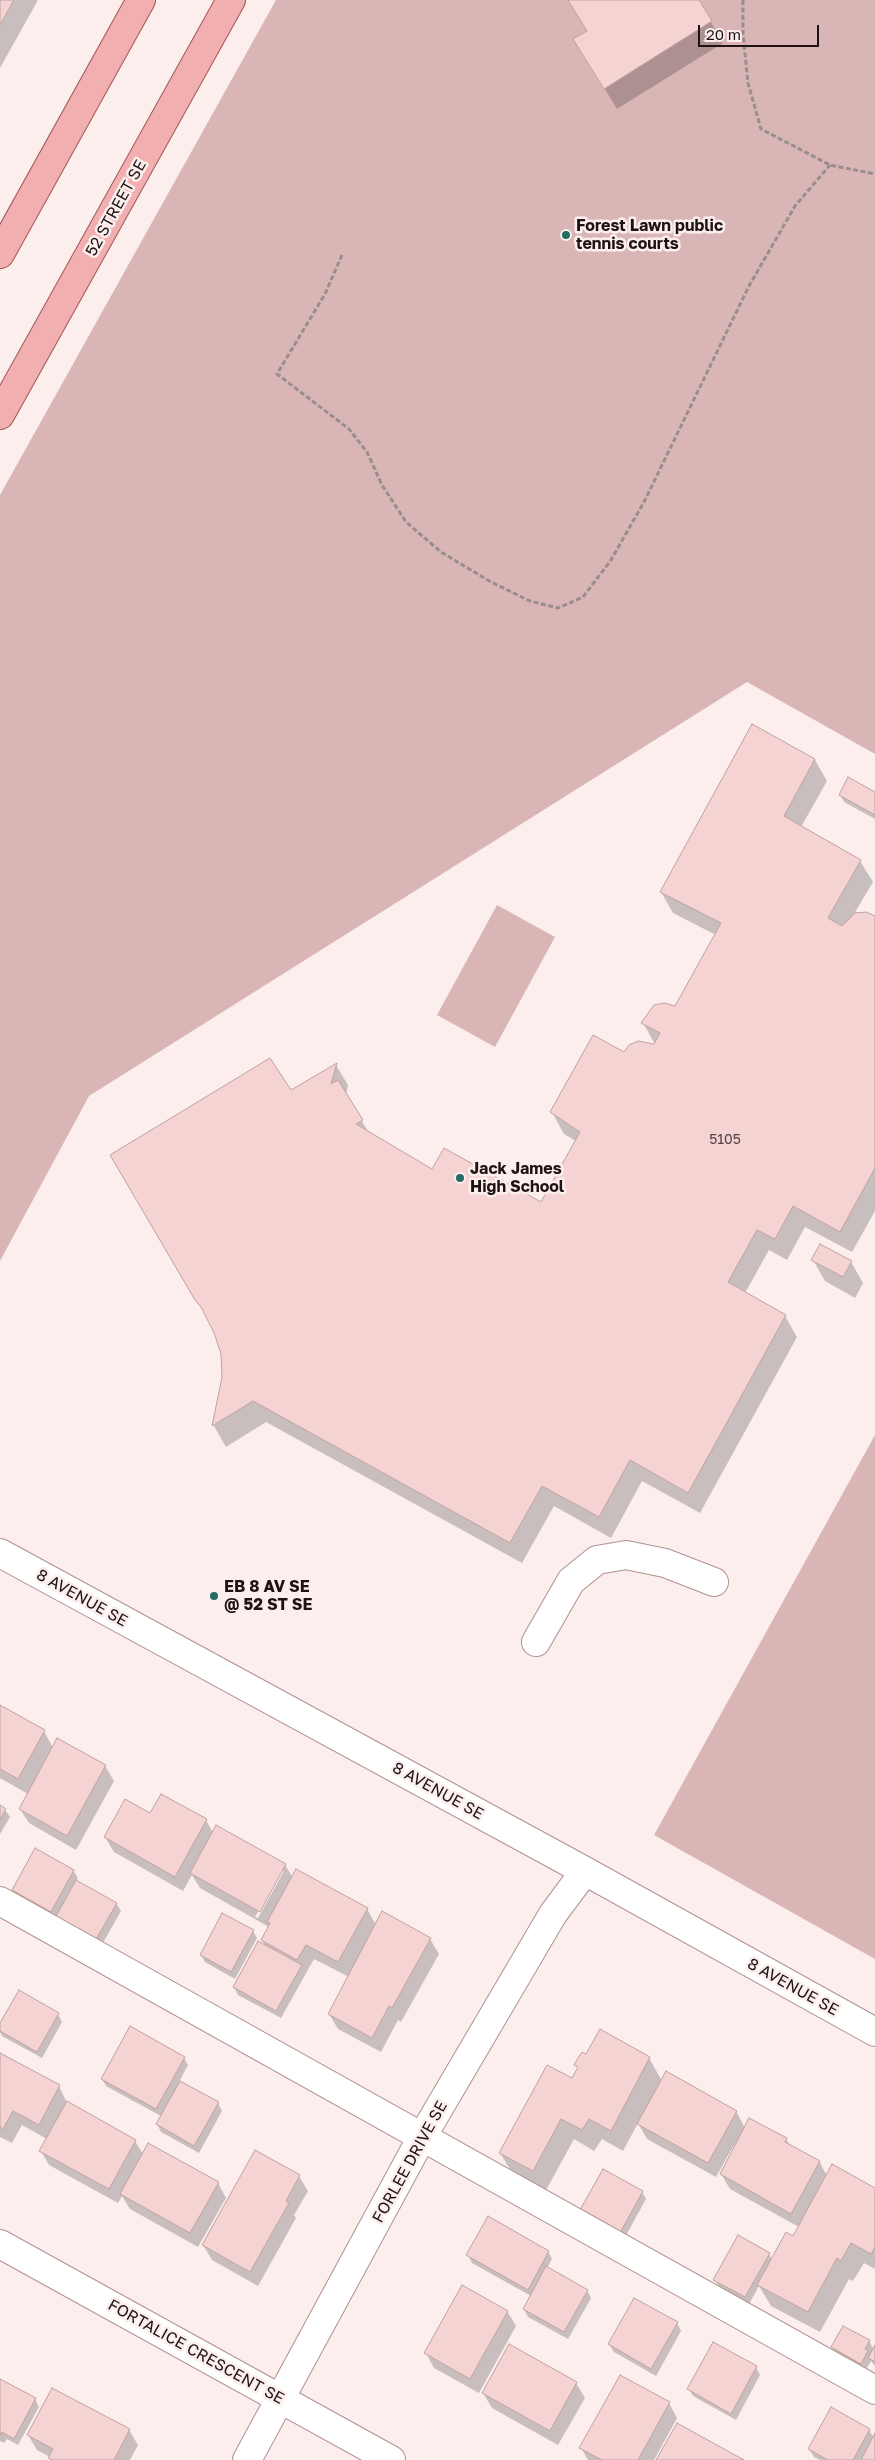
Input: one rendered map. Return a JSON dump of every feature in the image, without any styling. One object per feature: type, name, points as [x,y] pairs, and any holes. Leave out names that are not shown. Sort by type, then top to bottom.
[{"type":"main road","points":[[0,254],[141,0]]},
{"type":"main road","name":"52 STREET SE","points":[[0,416],[231,0]]},
{"type":"street","name":"8 AVENUE SE","points":[[0,1553],[585,1871],[875,2032]]},
{"type":"street","points":[[536,1642],[571,1581],[597,1560],[626,1555],[665,1563],[714,1582]]},
{"type":"street","name":"FORLEE DRIVE SE","points":[[247,2460],[422,2137],[553,1914],[585,1871]]},
{"type":"street","points":[[0,1901],[875,2390]]},
{"type":"street","name":"FORTALICE CRESCENT SE","points":[[3,2252],[281,2398],[391,2460]]},
{"type":"path","points":[[743,0],[743,34],[748,83],[761,129],[830,165],[875,174]]},
{"type":"path","points":[[342,255],[325,294],[277,374],[349,429],[367,452],[382,485],[406,522],[434,546],[499,586],[530,601],[558,608],[583,596],[611,560],[644,502],[754,278],[795,206],[830,165]]},
{"type":"shaded area","points":[[276,0],[875,0],[875,754],[747,682],[89,1096],[0,1261],[0,495]]},
{"type":"shaded area","points":[[497,905],[555,937],[495,1047],[437,1015]]},
{"type":"shaded area","points":[[875,1435],[875,1959],[654,1835]]},
{"type":"building","points":[[0,0],[14,0],[0,25]]},
{"type":"building","points":[[568,0],[699,0],[712,21],[604,89],[573,39],[587,31]]},
{"type":"building","points":[[752,724],[815,759],[784,816],[861,860],[828,918],[842,926],[855,913],[866,912],[875,916],[875,1168],[840,1232],[793,1206],[775,1239],[757,1230],[728,1282],[786,1315],[688,1493],[630,1460],[599,1517],[542,1486],[510,1543],[253,1401],[212,1426],[222,1377],[221,1354],[214,1333],[201,1307],[195,1300],[110,1155],[270,1058],[291,1090],[337,1063],[331,1084],[338,1080],[363,1120],[356,1124],[432,1169],[444,1148],[541,1202],[580,1132],[550,1112],[593,1035],[624,1052],[629,1045],[638,1041],[654,1044],[660,1033],[641,1023],[654,1005],[664,1003],[675,1006],[721,923],[660,892]]},
{"type":"building","points":[[848,777],[875,792],[875,815],[839,795]]},
{"type":"building","points":[[820,1244],[852,1261],[843,1277],[811,1260]]},
{"type":"building","points":[[0,1705],[45,1730],[18,1779],[0,1769]]},
{"type":"building","points":[[57,1738],[106,1765],[67,1836],[19,1809]]},
{"type":"building","points":[[161,1794],[207,1819],[175,1877],[104,1837],[125,1799],[150,1813]]},
{"type":"building","points":[[0,1805],[6,1809],[0,1820]]},
{"type":"building","points":[[216,1825],[286,1864],[260,1912],[190,1873]]},
{"type":"building","points":[[35,1848],[74,1870],[51,1912],[12,1890]]},
{"type":"building","points":[[296,1869],[368,1908],[338,1962],[306,1945],[297,1960],[261,1940],[270,1923],[267,1922]]},
{"type":"building","points":[[76,1880],[117,1903],[95,1941],[55,1918]]},
{"type":"building","points":[[382,1911],[431,1938],[392,2008],[389,2006],[372,2038],[328,2014]]},
{"type":"building","points":[[222,1913],[254,1930],[231,1972],[200,1955]]},
{"type":"building","points":[[258,1941],[302,1965],[276,2011],[233,1987]]},
{"type":"building","points":[[19,1990],[59,2013],[37,2052],[0,2031],[0,2023]]},
{"type":"building","points":[[130,2026],[185,2057],[156,2109],[101,2079]]},
{"type":"building","points":[[600,2029],[650,2057],[611,2131],[589,2119],[582,2130],[561,2119],[533,2171],[499,2153],[547,2065],[572,2078],[578,2067],[574,2065],[582,2052],[586,2054]]},
{"type":"building","points":[[0,2053],[60,2085],[39,2125],[13,2111],[3,2129],[0,2127]]},
{"type":"building","points":[[666,2071],[737,2111],[708,2163],[637,2124]]},
{"type":"building","points":[[180,2081],[219,2102],[194,2146],[156,2124]]},
{"type":"building","points":[[67,2101],[136,2140],[109,2189],[39,2151]]},
{"type":"building","points":[[749,2118],[787,2138],[785,2142],[820,2161],[791,2214],[720,2174]]},
{"type":"building","points":[[148,2143],[219,2182],[190,2233],[120,2194]]},
{"type":"building","points":[[255,2150],[300,2175],[286,2201],[289,2203],[250,2272],[202,2245]]},
{"type":"building","points":[[832,2164],[875,2188],[875,2247],[871,2254],[851,2243],[841,2261],[837,2258],[808,2312],[757,2285],[786,2232],[793,2236]]},
{"type":"building","points":[[603,2169],[643,2191],[620,2233],[580,2210]]},
{"type":"building","points":[[488,2216],[549,2251],[528,2290],[466,2255]]},
{"type":"building","points":[[738,2235],[770,2253],[745,2297],[713,2280]]},
{"type":"building","points":[[546,2266],[588,2290],[564,2332],[523,2309]]},
{"type":"building","points":[[462,2285],[508,2311],[470,2379],[424,2353]]},
{"type":"building","points":[[634,2298],[678,2322],[651,2369],[608,2344]]},
{"type":"building","points":[[843,2326],[870,2340],[865,2349],[868,2351],[861,2364],[831,2347]]},
{"type":"building","points":[[713,2342],[757,2366],[731,2414],[687,2389]]},
{"type":"building","points":[[509,2344],[577,2382],[550,2431],[482,2393]]},
{"type":"building","points":[[875,2345],[875,2362],[868,2358]]},
{"type":"building","points":[[620,2375],[670,2402],[638,2460],[602,2460],[579,2448]]},
{"type":"building","points":[[0,2379],[36,2398],[14,2439],[2,2432],[0,2436]]},
{"type":"building","points":[[52,2388],[130,2429],[114,2460],[53,2460],[48,2458],[53,2449],[27,2435]]},
{"type":"building","points":[[831,2407],[870,2429],[853,2460],[828,2460],[808,2449]]},
{"type":"building","points":[[677,2423],[744,2460],[656,2460]]},
{"type":"building","points":[[875,2433],[875,2460],[861,2460]]},
{"type":"place","name":"Forest Lawn public tennis courts","points":[[566,235]]},
{"type":"place","name":"Jack James High School","points":[[460,1178]]},
{"type":"place","name":"EB 8 AV SE @ 52 ST SE","points":[[214,1596]]}]
